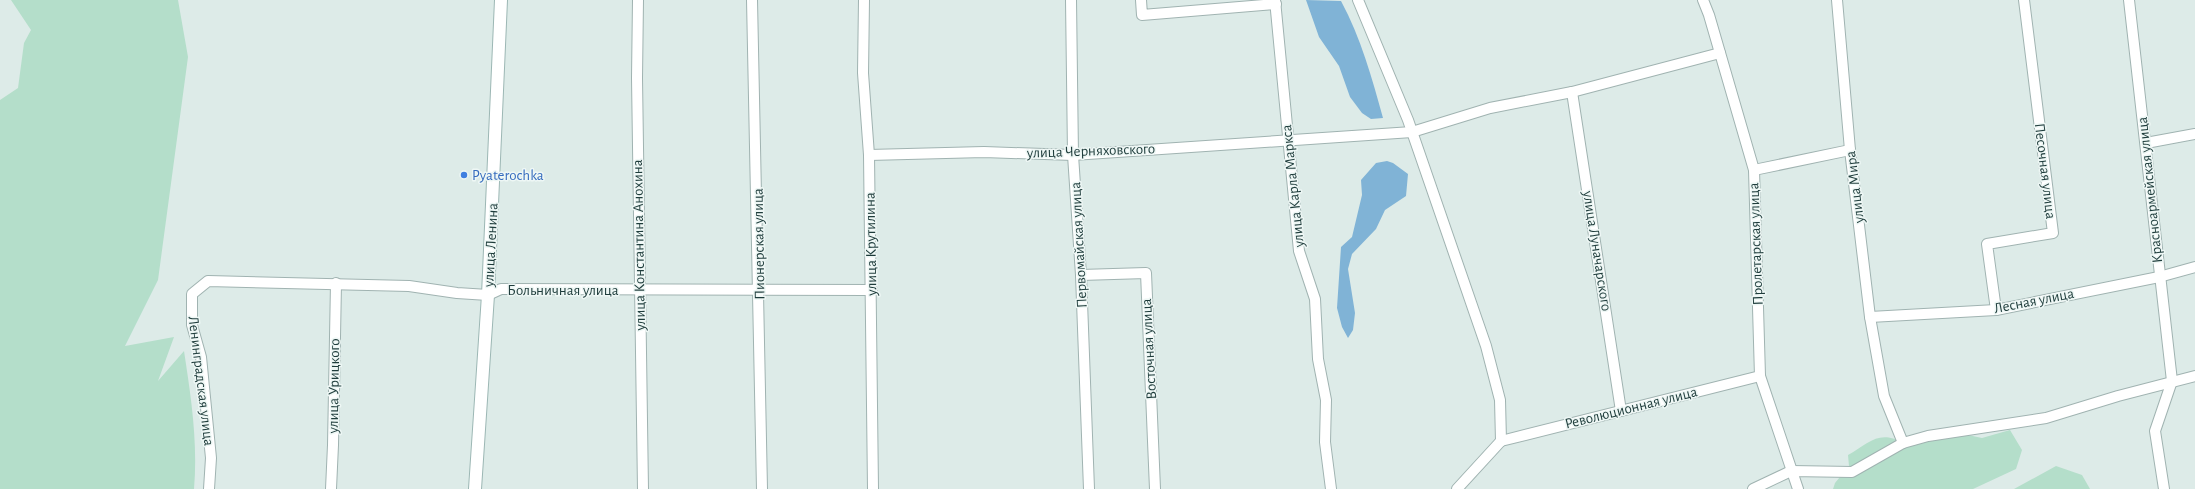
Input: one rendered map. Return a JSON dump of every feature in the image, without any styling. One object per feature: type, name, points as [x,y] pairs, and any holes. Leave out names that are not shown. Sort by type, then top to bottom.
[{"type":"main road","name":"улица Ленина","points":[[475,489],[488,295],[501,0]]},
{"type":"street","name":"улица Константина Анохина","points":[[638,0],[639,290],[643,489]]},
{"type":"street","name":"Пионерская улица","points":[[752,0],[760,290],[762,489]]},
{"type":"street","name":"улица Крутилина","points":[[864,0],[862,73],[869,155],[872,290],[873,489]]},
{"type":"street","name":"Первомайская улица","points":[[1071,0],[1073,155],[1081,275],[1089,489]]},
{"type":"street","points":[[1142,0],[1142,15],[1276,2]]},
{"type":"street","points":[[1358,0],[1412,132],[1457,268],[1486,346],[1500,400],[1501,441],[1457,489]]},
{"type":"street","name":"Пролетарская улица","points":[[1703,0],[1754,170],[1760,376],[1791,472],[1798,489]]},
{"type":"street","name":"улица Мира","points":[[1837,0],[1850,150],[1870,317],[1884,396],[1903,443]]},
{"type":"street","name":"Песочная улица","points":[[1996,310],[1987,244],[2053,233],[2024,0]]},
{"type":"street","name":"Красноармейская улица","points":[[2129,0],[2146,143],[2159,277],[2172,381]]},
{"type":"street","name":"улица Карла Маркса","points":[[1276,2],[1299,251],[1316,300],[1318,359],[1326,400],[1325,442],[1331,489]]},
{"type":"street","points":[[1289,140],[1412,132],[1490,108],[1572,92],[1720,53]]},
{"type":"street","name":"улица Луначарского","points":[[1572,92],[1622,411]]},
{"type":"street","points":[[2146,143],[2195,134]]},
{"type":"street","name":"улица Черняховского","points":[[869,155],[984,152],[1073,155],[1289,140]]},
{"type":"street","points":[[1754,170],[1850,150]]},
{"type":"street","name":"Лесная улица","points":[[1870,317],[1996,310],[2159,277],[2195,267]]},
{"type":"street","name":"Восточная улица","points":[[1081,275],[1146,273],[1156,489]]},
{"type":"street","name":"Больничная улица","points":[[208,281],[409,286],[457,293],[488,295],[501,289],[872,290]]},
{"type":"street","name":"Ленинградская улица","points":[[208,281],[192,294],[192,325],[200,357],[211,458],[209,489]]},
{"type":"street","name":"улица Урицкого","points":[[331,489],[336,283]]},
{"type":"street","name":"Революционная улица","points":[[1501,441],[1760,376]]},
{"type":"street","points":[[1752,489],[1791,472],[1852,472],[1903,443],[1928,436],[2046,418],[2172,381],[2195,376]]},
{"type":"street","points":[[2164,489],[2155,431],[2172,381]]},
{"type":"green space","points":[[11,0],[178,0],[188,57],[158,280],[125,346],[174,337],[158,381],[184,351],[194,437],[194,489],[0,489],[0,100],[18,88],[24,43],[31,30]]},
{"type":"green space","points":[[2010,430],[2022,450],[2016,469],[1973,489],[1833,489],[1835,483],[1849,466],[1848,455],[1874,439],[1887,437],[1903,443],[1954,432],[1982,438]]},
{"type":"green space","points":[[2056,466],[2082,475],[2090,489],[2014,489]]},
{"type":"water","points":[[1306,0],[1341,1],[1360,44],[1383,118],[1371,119],[1362,113],[1350,97],[1339,66],[1319,37]]},
{"type":"water","points":[[1387,161],[1393,163],[1408,174],[1406,196],[1385,210],[1376,229],[1352,254],[1348,269],[1355,313],[1353,330],[1348,338],[1342,327],[1337,308],[1341,247],[1352,237],[1362,195],[1361,180],[1376,163]]},
{"type":"place","name":"Pyaterochka","points":[[464,175]]}]
